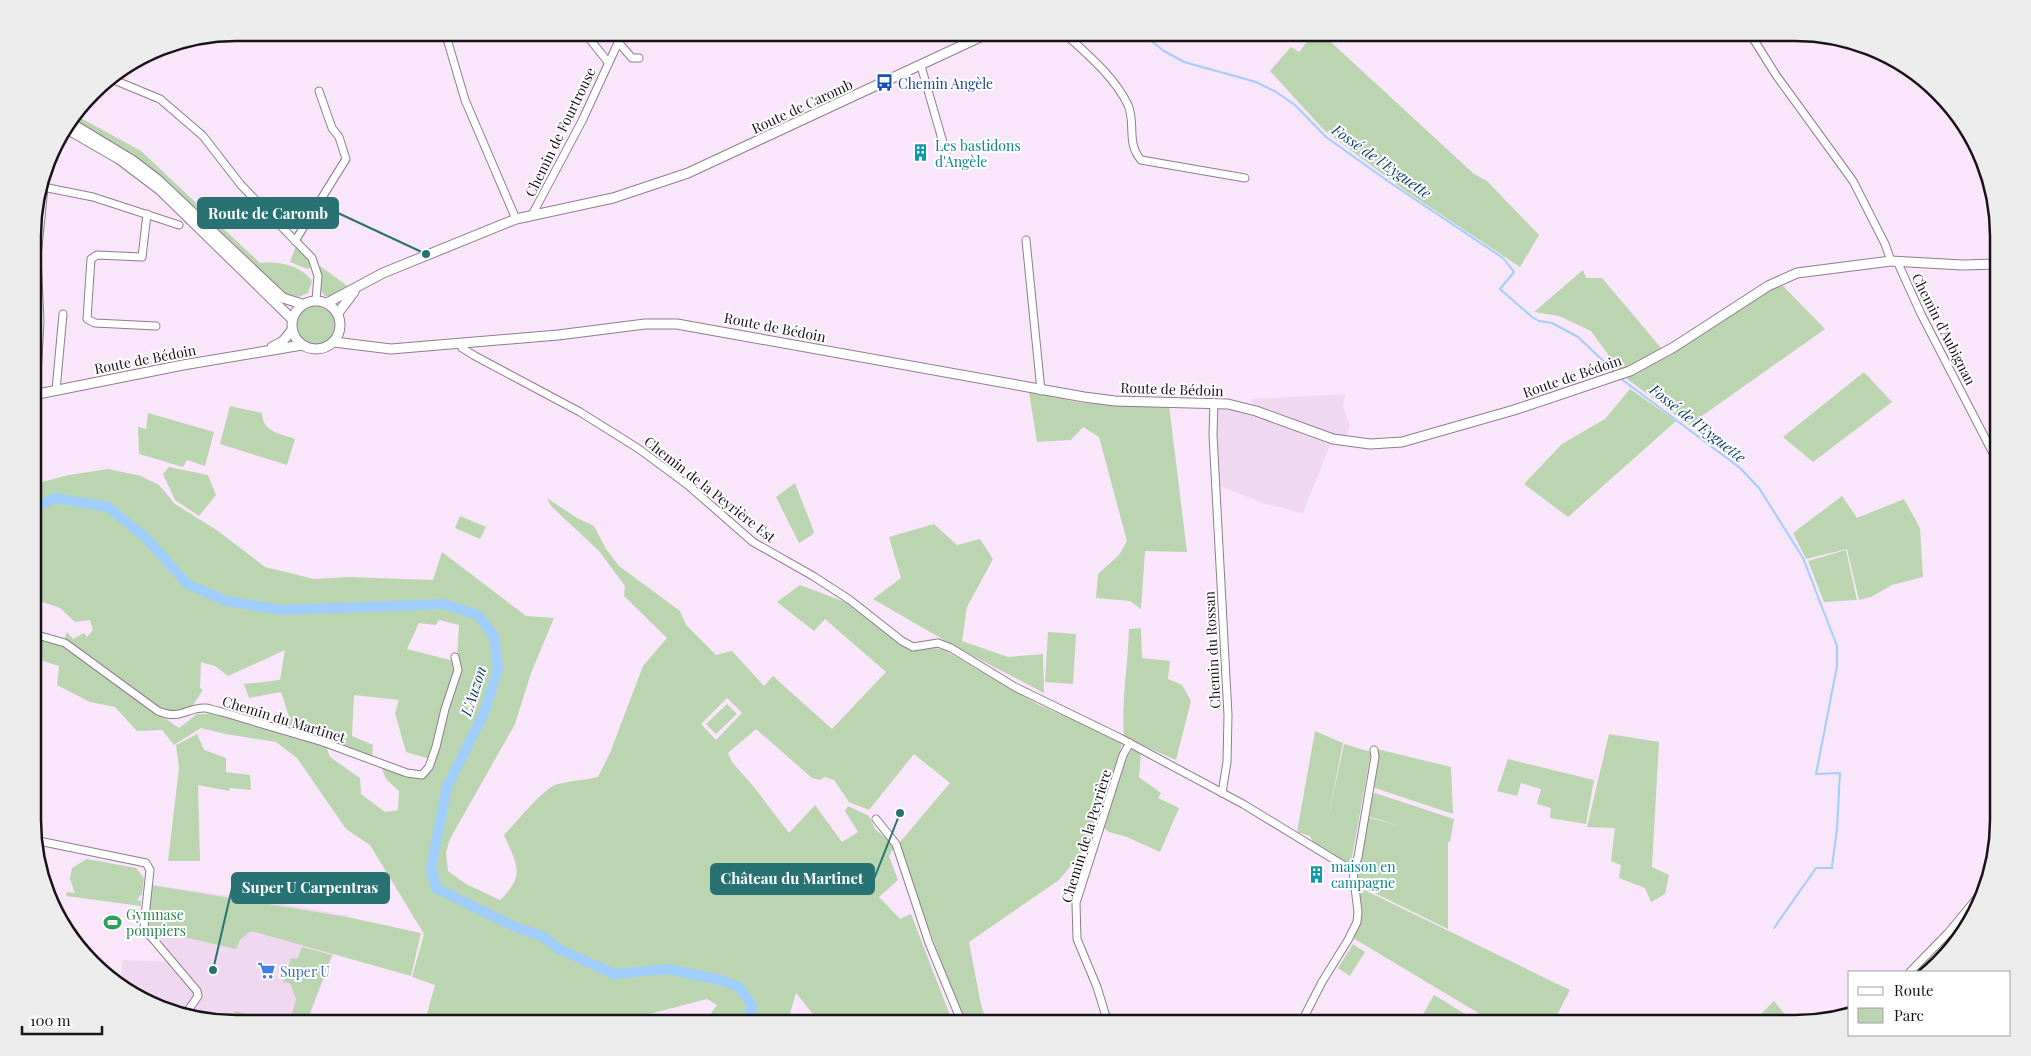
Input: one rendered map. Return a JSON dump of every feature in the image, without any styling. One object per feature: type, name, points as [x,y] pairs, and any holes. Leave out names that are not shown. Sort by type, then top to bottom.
[{"type":"main road","name":"Route de Caromb","points":[[366,283],[422,256],[516,219],[613,198],[688,173],[972,41]]},
{"type":"main road","points":[[75,126],[132,160],[157,179],[283,298],[302,304],[316,300],[327,302],[338,313]]},
{"type":"main road","points":[[72,132],[119,159],[154,185],[292,319]]},
{"type":"main road","name":"Route de Bédoin","points":[[334,342],[391,349],[646,324],[672,324],[1041,391],[1115,401],[1214,402],[1240,406],[1320,435],[1351,443],[1387,444],[1414,440],[1514,410],[1630,371],[1674,347],[1768,286],[1797,273],[1894,261],[1962,265],[1990,264]]},
{"type":"main road","points":[[302,304],[292,319],[292,330],[302,345],[316,349],[322,348],[334,342],[340,330],[338,313],[345,301],[366,283]]},
{"type":"main road","points":[[327,302],[366,283]]},
{"type":"main road","name":"Route de Bédoin","points":[[263,352],[283,341],[292,330]]},
{"type":"main road","points":[[340,330],[356,342],[369,347]]},
{"type":"main road","name":"Route de Bédoin","points":[[41,394],[175,366],[302,345]]},
{"type":"street","points":[[448,41],[465,100],[516,219]]},
{"type":"street","points":[[591,41],[608,62]]},
{"type":"street","points":[[1072,41],[1109,77],[1125,100],[1131,124],[1132,145],[1141,160],[1245,178]]},
{"type":"street","name":"Chemin d'Aubignan","points":[[1754,41],[1780,82],[1853,181],[1990,446]]},
{"type":"street","points":[[618,42],[632,58],[639,58]]},
{"type":"street","name":"Chemin de Fourtrouse","points":[[532,215],[582,121],[618,42]]},
{"type":"street","points":[[921,66],[946,153]]},
{"type":"street","points":[[117,81],[151,93],[191,124],[241,185],[312,258],[318,276],[316,300]]},
{"type":"street","points":[[295,241],[346,160],[339,137],[332,128],[319,91]]},
{"type":"street","points":[[48,188],[93,197],[179,225]]},
{"type":"street","points":[[147,214],[142,257],[97,254],[91,258],[87,319],[95,323],[156,326]]},
{"type":"street","points":[[1026,240],[1041,391]]},
{"type":"street","points":[[56,390],[63,314]]},
{"type":"street","name":"Chemin de la Peyrière Est","points":[[460,343],[462,348],[475,356],[580,412],[644,452],[689,486],[753,542],[850,600],[902,641],[914,647],[938,643],[951,648],[1015,687],[1130,743]]},
{"type":"street","name":"Chemin du Rossan","points":[[1214,402],[1213,444],[1228,715],[1227,762],[1222,792]]},
{"type":"street","name":"Chemin du Martinet","points":[[41,636],[65,643],[158,711],[168,715],[179,716],[205,708],[222,712],[323,742],[407,773],[422,775],[428,767],[436,747],[445,709],[458,670],[454,657]]},
{"type":"street","points":[[1130,743],[1284,827],[1314,849],[1353,871]]},
{"type":"street","name":"Chemin de la Peyrière","points":[[1106,1015],[1097,987],[1077,939],[1076,903],[1123,755],[1130,743]]},
{"type":"street","points":[[1305,1015],[1357,922],[1358,912],[1353,871],[1358,857],[1375,757],[1374,750]]},
{"type":"street","points":[[876,819],[896,844],[929,943],[959,1015]]},
{"type":"street","points":[[43,842],[146,862],[150,870],[143,920],[144,926],[197,991],[198,996],[189,1009]]},
{"type":"street","points":[[1911,971],[1948,933],[1969,907]]},
{"type":"shaded area","points":[[1345,394],[1343,406],[1350,425],[1346,438],[1317,430],[1251,403],[1252,399]]},
{"type":"shaded area","points":[[1218,410],[1234,410],[1330,445],[1303,513],[1266,504],[1217,485],[1216,419]]},
{"type":"shaded area","points":[[152,885],[267,901],[348,916],[310,1015],[211,1013],[161,1000],[139,989],[121,977],[123,960],[178,962],[148,924]]},
{"type":"green space","points":[[1308,41],[1330,41],[1474,174],[1487,181],[1539,235],[1520,267],[1404,190],[1324,130],[1270,71],[1291,47],[1299,52]]},
{"type":"green space","points":[[80,118],[141,151],[260,263],[289,265],[302,271],[312,281],[308,293],[299,297],[283,293],[173,187],[133,155],[77,123]]},
{"type":"green space","points":[[296,246],[312,261],[311,267],[307,269],[290,262]]},
{"type":"green space","points":[[320,266],[349,287],[332,297],[325,296],[320,290]]},
{"type":"green space","points":[[1583,270],[1586,278],[1602,278],[1662,349],[1620,371],[1591,331],[1559,316],[1534,312]]},
{"type":"green space","points":[[1781,284],[1825,329],[1689,425],[1626,378],[1659,361]]},
{"type":"green space","points":[[316,304],[331,310],[337,325],[331,340],[316,346],[301,340],[295,325],[301,310]]},
{"type":"green space","points":[[1864,372],[1892,402],[1813,462],[1783,437]]},
{"type":"green space","points":[[1630,389],[1676,421],[1568,517],[1524,484],[1562,444],[1605,419]]},
{"type":"green space","points":[[1029,392],[1082,403],[1169,406],[1187,552],[1145,551],[1141,609],[1130,601],[1096,598],[1098,574],[1119,555],[1127,541],[1099,437],[1083,427],[1071,440],[1037,442]]},
{"type":"green space","points":[[230,406],[262,413],[265,424],[269,428],[278,434],[295,439],[287,465],[220,444]]},
{"type":"green space","points":[[148,413],[214,432],[205,466],[187,460],[183,467],[139,454],[138,427],[146,429]]},
{"type":"green space","points":[[169,467],[208,475],[216,495],[199,516],[175,500],[163,474]]},
{"type":"green space","points":[[108,469],[141,476],[159,485],[175,504],[218,531],[265,567],[314,579],[348,577],[433,580],[442,552],[526,616],[554,618],[531,673],[515,724],[450,839],[446,852],[448,871],[466,884],[500,900],[513,884],[517,869],[513,854],[504,835],[552,787],[558,784],[598,777],[610,753],[643,666],[667,638],[624,596],[625,586],[599,551],[551,506],[547,498],[577,518],[594,526],[606,549],[619,566],[680,611],[686,625],[716,655],[732,651],[764,686],[773,676],[832,729],[886,672],[825,619],[814,631],[777,602],[800,585],[845,602],[911,651],[934,648],[944,650],[1037,704],[1115,738],[1122,745],[1089,844],[1059,880],[969,942],[984,1015],[961,1015],[900,850],[900,842],[950,783],[914,754],[869,810],[849,802],[834,780],[825,777],[820,780],[812,778],[756,729],[728,753],[732,762],[789,833],[815,805],[842,842],[858,832],[845,811],[848,806],[869,816],[875,829],[895,846],[889,856],[898,880],[879,897],[900,919],[911,914],[950,1015],[814,1015],[796,993],[790,1015],[710,1015],[717,1005],[707,999],[645,1015],[430,1015],[427,1014],[435,985],[412,977],[424,934],[370,845],[346,829],[297,758],[276,742],[201,728],[174,745],[162,730],[137,731],[115,707],[90,702],[57,685],[59,666],[41,660],[41,637],[50,638],[179,728],[197,714],[220,714],[275,730],[289,716],[281,692],[249,698],[244,684],[280,680],[285,650],[228,676],[215,666],[201,662],[200,688],[203,690],[191,708],[169,712],[158,707],[64,640],[67,632],[73,639],[84,633],[87,637],[93,630],[90,620],[75,622],[60,608],[41,601],[41,482],[69,475]],"holes":[[[439,620],[459,625],[457,657],[460,671],[447,709],[439,748],[429,770],[422,777],[381,766],[386,779],[399,791],[398,810],[385,812],[361,794],[360,778],[330,757],[324,741],[372,760],[373,745],[352,736],[354,695],[399,700],[395,713],[406,752],[430,759],[443,708],[457,670],[454,661],[407,649],[419,623],[436,625]],[[727,698],[742,713],[716,740],[701,724]]]},
{"type":"green space","points":[[795,483],[814,532],[799,543],[776,497]]},
{"type":"green space","points":[[1842,496],[1857,518],[1904,499],[1920,528],[1923,577],[1892,585],[1871,597],[1859,600],[1847,549],[1806,559],[1793,533]]},
{"type":"green space","points":[[460,516],[486,527],[480,539],[455,528]]},
{"type":"green space","points":[[934,524],[957,545],[980,539],[993,559],[967,607],[962,641],[1008,657],[1043,654],[1044,693],[956,647],[873,599],[901,578],[889,537]]},
{"type":"green space","points":[[1846,550],[1857,600],[1824,602],[1808,561]]},
{"type":"green space","points":[[1141,628],[1142,658],[1170,661],[1168,679],[1182,685],[1191,701],[1176,760],[1124,737],[1123,710],[1129,629]]},
{"type":"green space","points":[[1048,632],[1076,634],[1073,684],[1045,682]]},
{"type":"green space","points":[[727,704],[737,714],[716,734],[706,724]]},
{"type":"green space","points":[[1315,731],[1343,743],[1327,824],[1344,744],[1371,752],[1351,863],[1346,864],[1314,845],[1310,836],[1297,832]]},
{"type":"green space","points":[[197,734],[204,750],[226,758],[226,772],[250,775],[251,790],[230,788],[229,791],[198,785],[200,861],[168,861],[179,768],[176,745]]},
{"type":"green space","points":[[1609,734],[1659,742],[1652,867],[1669,875],[1665,894],[1651,902],[1645,888],[1619,878],[1621,865],[1611,861],[1615,828],[1587,827]]},
{"type":"green space","points":[[1133,749],[1141,753],[1139,777],[1161,793],[1158,798],[1179,808],[1160,852],[1127,837],[1109,832],[1103,827],[1128,755]]},
{"type":"green space","points":[[1377,749],[1451,767],[1453,814],[1372,787]]},
{"type":"green space","points":[[1508,759],[1594,780],[1586,824],[1550,818],[1551,808],[1537,804],[1541,789],[1521,783],[1517,796],[1497,791]]},
{"type":"green space","points":[[1375,793],[1454,819],[1450,842],[1448,842],[1448,929],[1356,884],[1367,817],[1406,828],[1367,816],[1372,795]]},
{"type":"green space","points":[[87,859],[136,868],[144,878],[142,894],[137,900],[141,901],[141,906],[66,896],[67,892],[75,893],[70,879],[72,868]]},
{"type":"green space","points":[[151,885],[347,917],[421,933],[411,976],[251,931],[240,940],[236,949],[149,929],[146,917]]},
{"type":"green space","points":[[1356,886],[1570,990],[1558,1013],[1561,1015],[1482,1015],[1353,938],[1359,925]]},
{"type":"green space","points":[[1353,944],[1365,952],[1350,976],[1338,968]]},
{"type":"green space","points":[[302,947],[332,955],[309,1015],[292,1015],[296,999],[290,983],[283,982],[291,958],[297,959]]},
{"type":"green space","points":[[1434,995],[1467,1015],[1423,1015]]},
{"type":"green space","points":[[1774,1001],[1785,1015],[1760,1015]]},
{"type":"green space","points":[[235,1011],[250,1015],[236,1015],[234,1015]]},
{"type":"waterway","name":"Fossé de l'Eyguette","points":[[1151,41],[1164,51],[1184,62],[1256,82],[1276,92],[1295,105],[1326,137],[1392,184],[1503,258],[1514,272],[1500,289],[1532,317],[1539,321],[1552,323],[1578,337],[1615,372]]},
{"type":"waterway","name":"Fossé de l'Eyguette","points":[[1620,378],[1740,468],[1759,488],[1803,558],[1837,646],[1837,666],[1816,774],[1840,773],[1837,829],[1832,868],[1816,868],[1774,928]]},
{"type":"waterway","name":"L'Auzon","points":[[41,505],[55,498],[108,507],[147,539],[187,584],[226,601],[282,610],[443,604],[478,615],[494,636],[498,669],[484,713],[447,787],[431,868],[436,888],[515,927],[542,936],[559,949],[614,974],[668,969],[721,980],[739,987],[752,1006],[749,1015]]},
{"type":"place","name":"Chemin Angèle","points":[[884,83]]},
{"type":"place","name":"Les bastidons d'Angèle","points":[[921,153]]},
{"type":"place","name":"Route de Caromb","points":[[426,254]]},
{"type":"place","name":"Château du Martinet","points":[[900,813]]},
{"type":"place","name":"maison en campagne","points":[[1317,874]]},
{"type":"place","name":"Gymnase pompiers","points":[[112,922]]},
{"type":"place","name":"Super U Carpentras","points":[[213,970]]},
{"type":"place","name":"Super U","points":[[266,971]]}]
